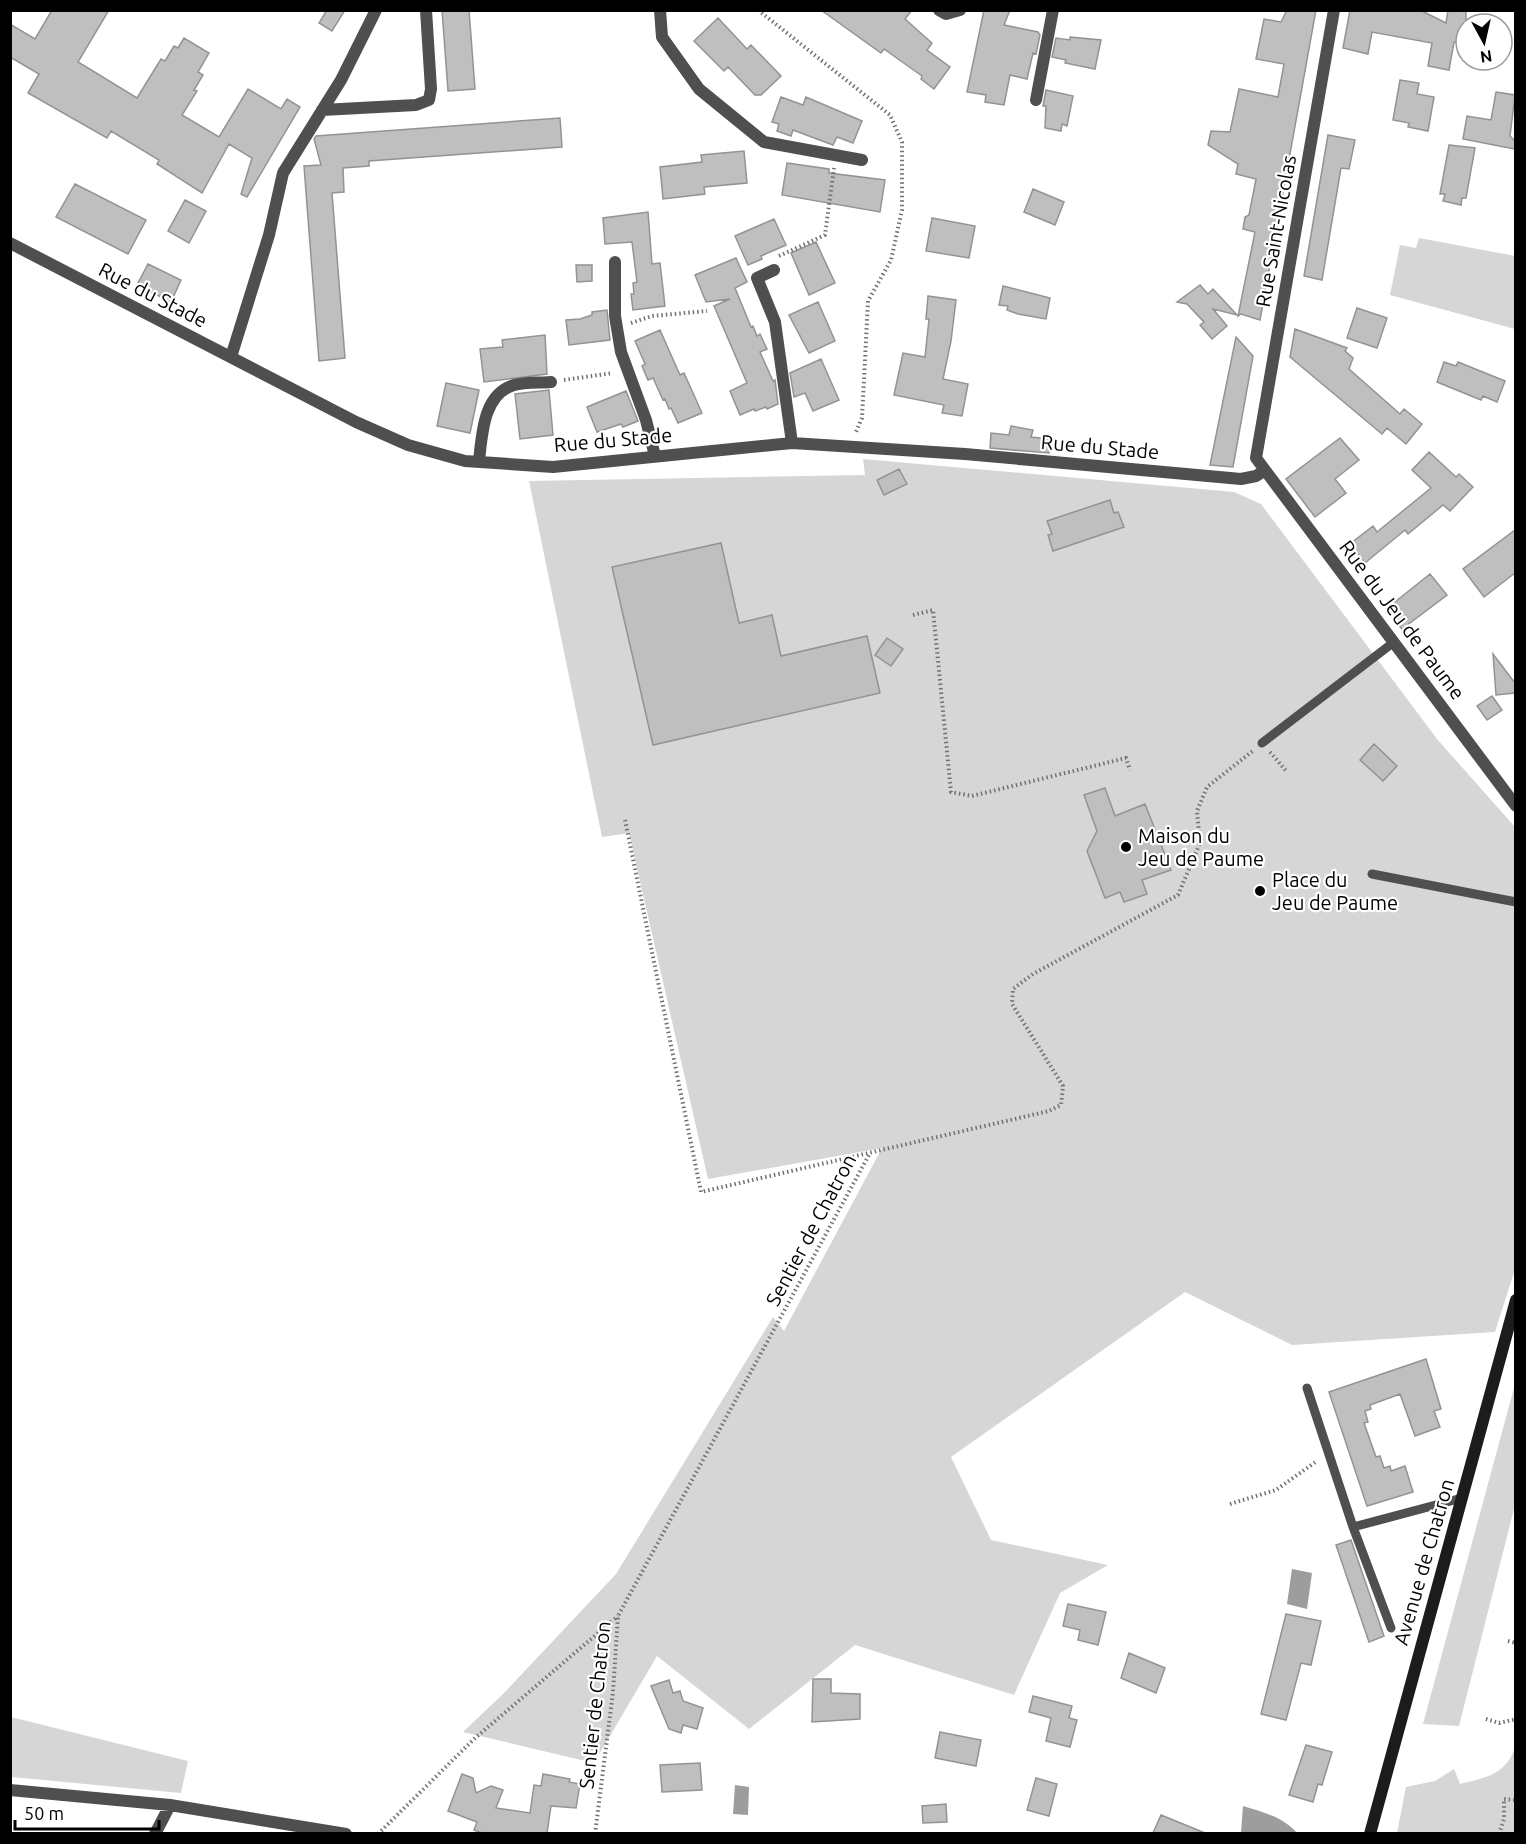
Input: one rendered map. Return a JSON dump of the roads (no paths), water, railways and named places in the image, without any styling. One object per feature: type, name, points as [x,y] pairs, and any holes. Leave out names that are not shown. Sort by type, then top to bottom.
[{"type":"street","points":[[231,357],[269,235],[283,173],[322,110],[376,10]]},
{"type":"street","points":[[322,110],[416,105],[429,100],[431,89],[426,10]]},
{"type":"street","points":[[660,10],[662,37],[699,89],[764,142],[862,160]]},
{"type":"street","points":[[939,10],[946,14],[960,10]]},
{"type":"street","points":[[1036,100],[1053,10]]},
{"type":"street","name":"Rue Saint-Nicolas","points":[[1256,458],[1334,10]]},
{"type":"street","name":"Rue du Stade","points":[[10,243],[356,422],[408,445],[465,460],[554,467],[792,443],[1241,479],[1256,476],[1265,470]]},
{"type":"street","points":[[615,262],[617,327],[621,352],[646,420],[655,456]]},
{"type":"street","points":[[774,270],[757,278],[775,322],[792,443]]},
{"type":"street","points":[[479,461],[489,408],[502,391],[514,385],[551,382]]},
{"type":"street","name":"Rue du Jeu de Paume","points":[[1256,458],[1515,806]]},
{"type":"street","name":"Avenue de Chatron","points":[[1370,1833],[1515,1300]]},
{"type":"street","points":[[10,1790],[170,1805],[345,1833]]},
{"type":"street","points":[[155,1833],[170,1805]]},
{"type":"lane","points":[[1262,743],[1394,642]]},
{"type":"lane","points":[[1372,874],[1515,902]]},
{"type":"lane","points":[[1307,1388],[1353,1527],[1391,1628]]},
{"type":"lane","points":[[1353,1527],[1462,1498]]},
{"type":"place","name":"Maison du Jeu de Paume","points":[[1126,847]]},
{"type":"place","name":"Place du Jeu de Paume","points":[[1260,891]]}]
